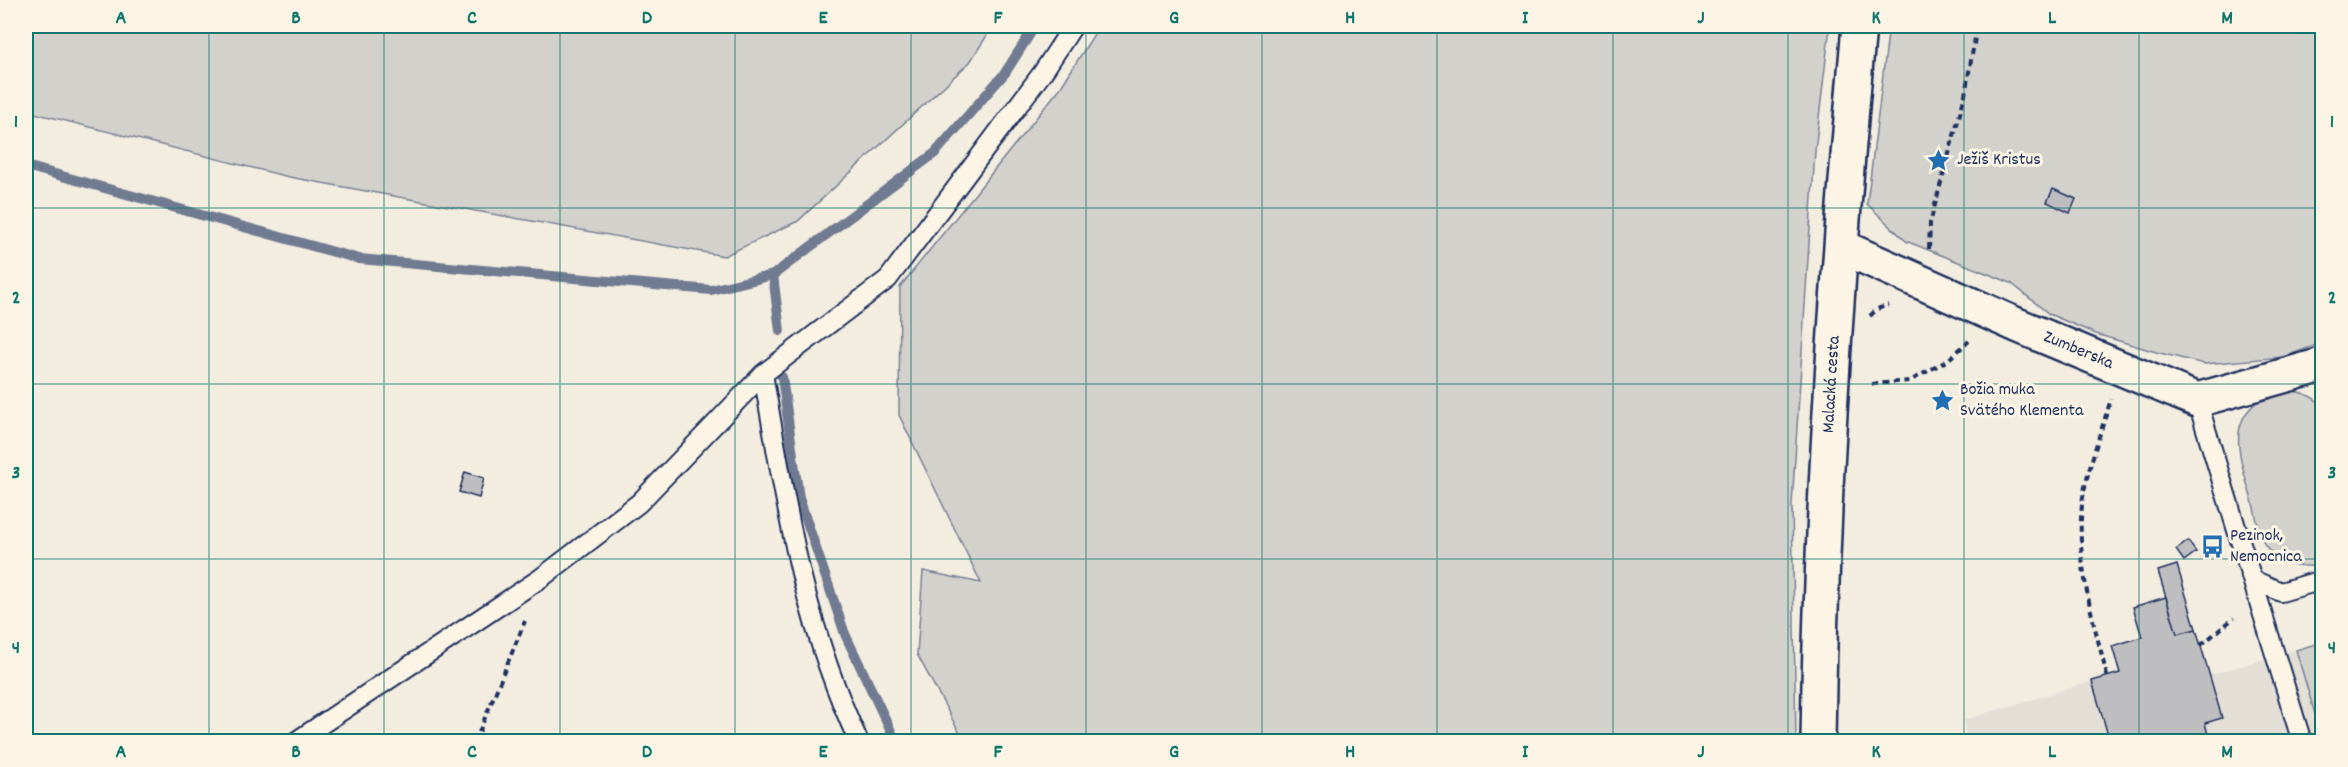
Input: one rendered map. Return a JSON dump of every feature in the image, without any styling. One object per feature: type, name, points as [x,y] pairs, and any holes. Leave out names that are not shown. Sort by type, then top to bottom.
[{"type":"main road","name":"Malacká cesta","points":[[1818,741],[1819,659],[1833,356],[1859,26]]},
{"type":"main road","name":"Zumberska","points":[[1842,247],[2017,325],[2197,400]]},
{"type":"main road","points":[[2197,400],[2322,365]]},
{"type":"lane","points":[[295,741],[541,578],[639,503],[763,374],[888,279],[1043,72],[1073,26]]},
{"type":"lane","points":[[763,374],[793,546],[817,638],[836,692],[859,741]]},
{"type":"lane","points":[[2197,400],[2302,741]]},
{"type":"lane","points":[[2253,580],[2281,592],[2322,580]]},
{"type":"path","points":[[1929,249],[1930,223],[1965,95],[1977,26]]},
{"type":"path","points":[[1872,384],[1910,381],[1948,360],[1977,335]]},
{"type":"path","points":[[2107,676],[2084,584],[2080,551],[2082,502],[2112,394]]},
{"type":"path","points":[[475,741],[541,578]]},
{"type":"path","points":[[2201,645],[2234,618]]},
{"type":"shaded area","points":[[26,26],[993,26],[970,62],[798,221],[724,256],[289,177],[26,111]]},
{"type":"shaded area","points":[[1099,26],[1830,26],[1815,151],[1792,504],[1796,741],[964,741],[917,654],[923,571],[981,583],[899,415],[900,287],[1061,87]]},
{"type":"shaded area","points":[[1889,26],[2322,26],[2322,343],[2283,357],[2204,364],[2096,334],[2049,314],[2011,283],[1906,241],[1867,204]]},
{"type":"shaded area","points":[[2281,390],[2309,395],[2322,406],[2322,565],[2291,564],[2277,557],[2265,545],[2242,466],[2239,435],[2242,421],[2249,409],[2262,399]]},
{"type":"shaded area","points":[[2166,597],[2196,629],[2210,675],[2322,642],[2322,741],[1966,741],[1964,720],[2120,673],[2112,646],[2142,637],[2133,607]]},
{"type":"shaded area","points":[[2322,642],[2322,719],[2317,721],[2296,650]]},
{"type":"building","points":[[2053,189],[2076,199],[2070,213],[2047,202]]},
{"type":"building","points":[[465,472],[484,478],[479,498],[459,492]]},
{"type":"building","points":[[2188,541],[2196,552],[2184,561],[2176,550]]},
{"type":"building","points":[[2177,565],[2196,629],[2177,634],[2158,571]]},
{"type":"building","points":[[2166,597],[2177,634],[2196,629],[2222,718],[2205,723],[2210,742],[2110,742],[2092,681],[2120,673],[2112,646],[2142,637],[2133,607]]},
{"type":"waterway","points":[[26,166],[359,259],[711,290],[773,275],[935,153],[1005,73],[1035,26]]},
{"type":"waterway","points":[[773,275],[780,331]]},
{"type":"waterway","points":[[782,377],[799,498],[845,634],[896,742]]},
{"type":"place","name":"Ježiš Kristus","points":[[1939,160]]},
{"type":"place","name":"Božia muka Svätého Klementa","points":[[1942,400]]},
{"type":"place","name":"Pezinok, Nemocnica","points":[[2212,546]]}]
